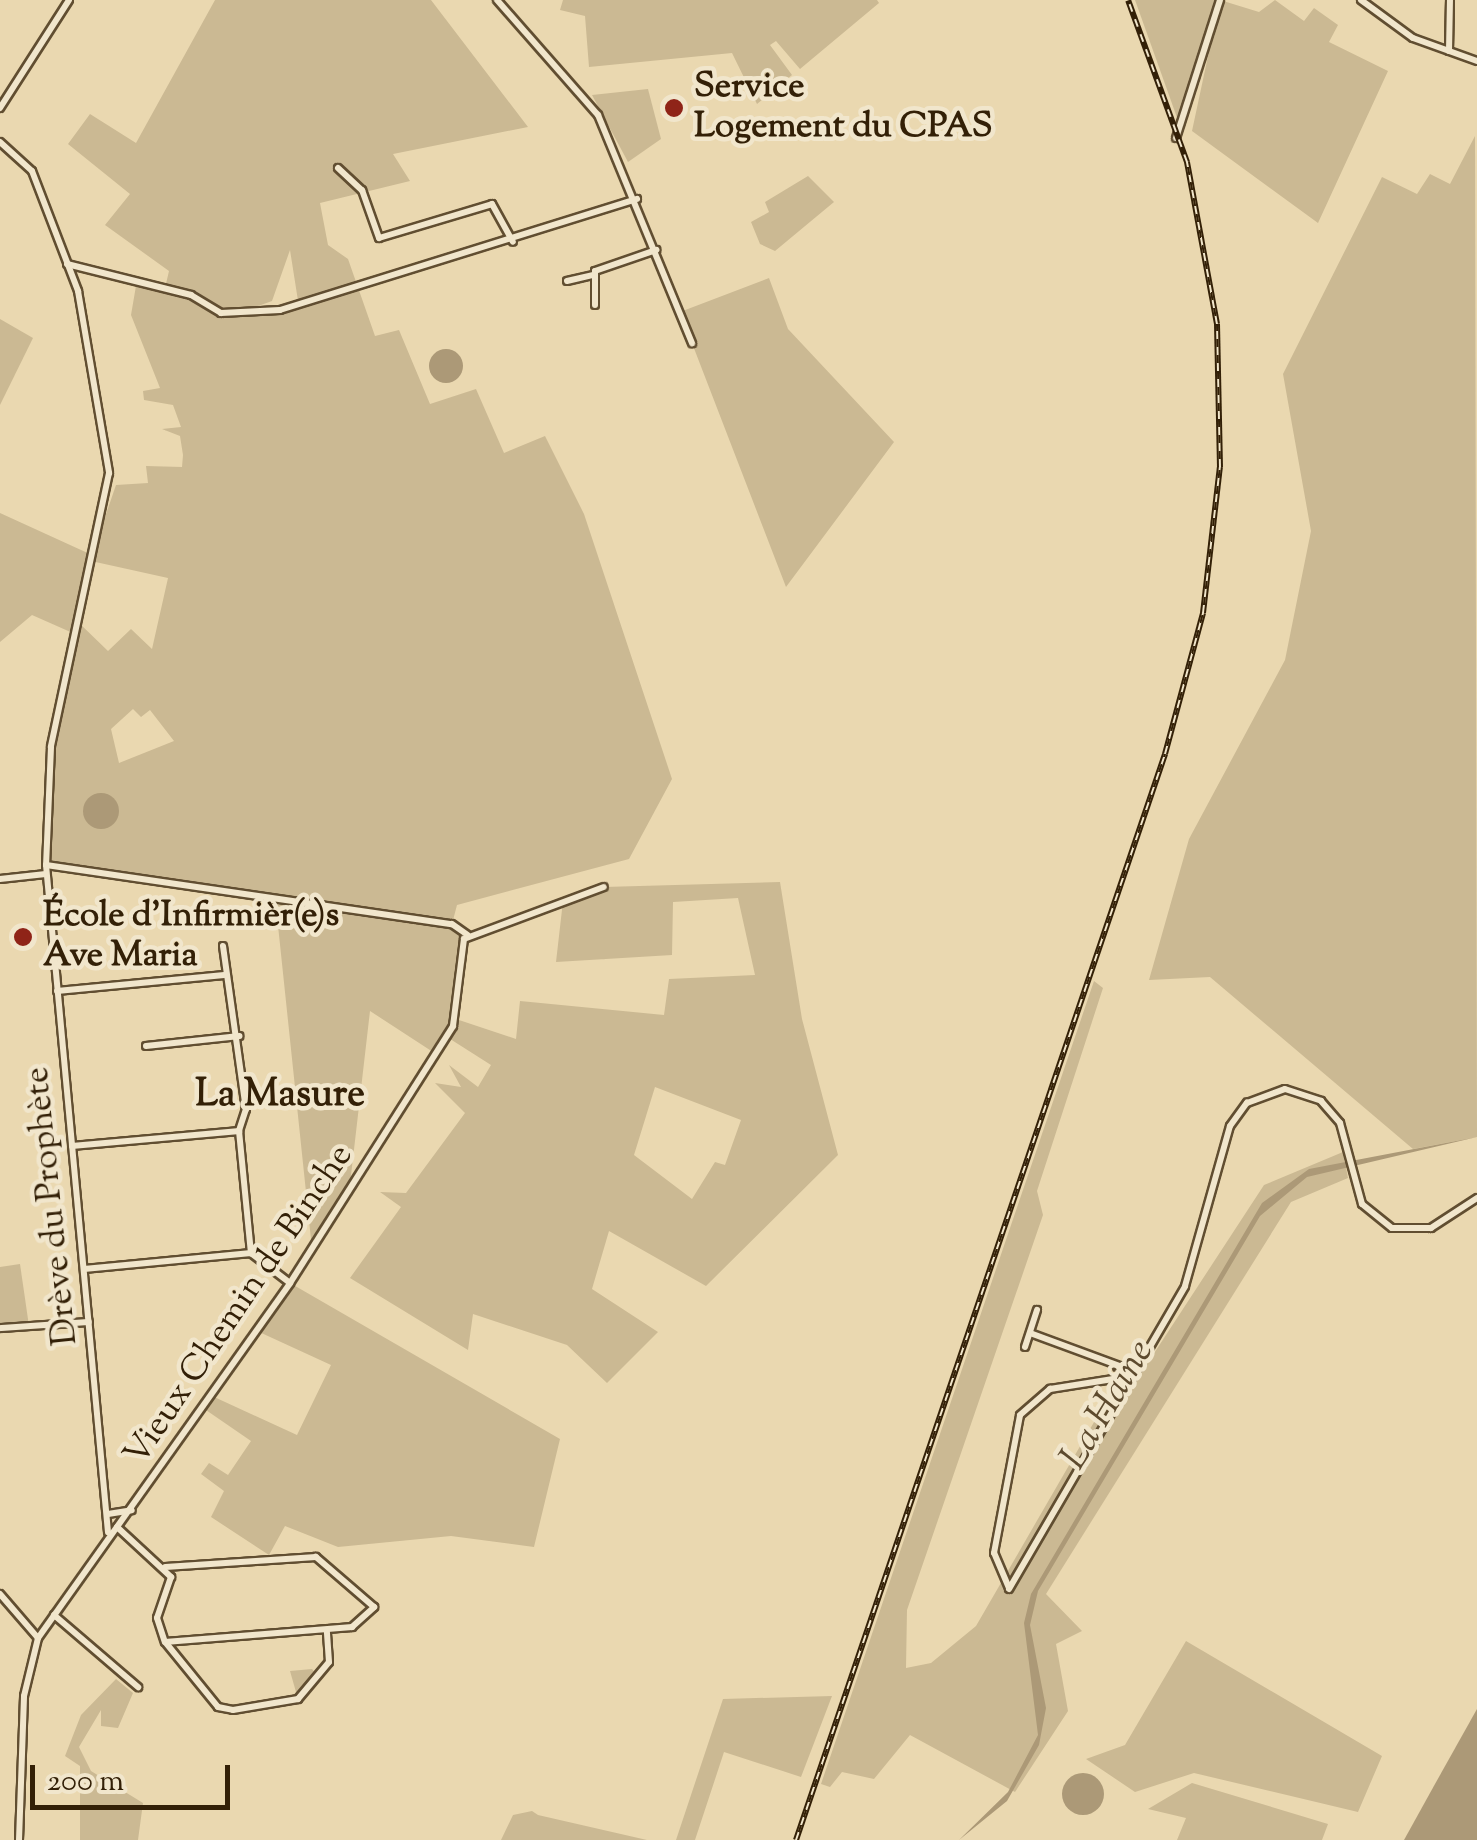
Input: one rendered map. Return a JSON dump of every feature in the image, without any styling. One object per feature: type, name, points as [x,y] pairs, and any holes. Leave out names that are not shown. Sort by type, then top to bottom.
[{"type":"street","points":[[0,108],[69,0]]},
{"type":"street","points":[[497,0],[593,106],[637,199],[692,344]]},
{"type":"street","points":[[1176,138],[1220,0]]},
{"type":"street","points":[[1361,0],[1448,51],[1477,60]]},
{"type":"street","points":[[1448,51],[1450,0]]},
{"type":"street","name":"Drève du Prophète","points":[[0,142],[32,171],[67,264],[94,358],[109,480],[52,747],[46,874],[112,1530]]},
{"type":"street","points":[[338,168],[362,190],[378,238],[492,204],[503,210],[513,242]]},
{"type":"street","points":[[67,264],[237,313],[307,306],[637,199]]},
{"type":"street","points":[[567,281],[656,250]]},
{"type":"street","points":[[592,275],[594,305]]},
{"type":"street","points":[[46,865],[452,924],[468,935],[604,887]]},
{"type":"street","points":[[0,879],[46,874]]},
{"type":"street","name":"Vieux Chemin de Binche","points":[[19,1840],[24,1696],[38,1638],[112,1530],[133,1510],[290,1284],[453,1026],[468,935]]},
{"type":"street","points":[[223,946],[224,975]]},
{"type":"street","points":[[58,991],[224,975],[234,980],[247,1119],[239,1131],[251,1254]]},
{"type":"street","points":[[146,1046],[239,1036]]},
{"type":"street","points":[[1135,1374],[1050,1389],[1020,1415],[994,1553],[1009,1589],[1135,1374],[1190,1274],[1240,1109],[1269,1091],[1304,1092],[1335,1115],[1352,1178],[1366,1210],[1402,1231],[1436,1226],[1477,1198]]},
{"type":"street","points":[[72,1146],[239,1131]]},
{"type":"street","points":[[84,1269],[251,1254],[290,1284]]},
{"type":"street","points":[[1026,1348],[1037,1310]]},
{"type":"street","points":[[0,1328],[90,1322]]},
{"type":"street","points":[[1030,1333],[1135,1374]]},
{"type":"street","name":"Vieux Chemin de Binche","points":[[108,1514],[133,1510]]},
{"type":"street","points":[[112,1530],[165,1567],[172,1583],[156,1624],[165,1642],[218,1707],[232,1710],[298,1700],[328,1662],[327,1630]]},
{"type":"street","points":[[165,1567],[316,1557],[374,1606],[358,1624],[327,1630],[165,1642]]},
{"type":"street","points":[[0,1594],[38,1638]]},
{"type":"street","points":[[54,1615],[138,1687]]},
{"type":"shaded area","points":[[215,0],[431,0],[528,127],[393,154],[410,181],[320,203],[328,245],[348,259],[375,336],[399,330],[430,404],[476,389],[504,453],[545,436],[584,514],[672,779],[629,859],[457,905],[452,924],[468,935],[456,1019],[516,1039],[520,1001],[664,1015],[669,979],[755,975],[738,898],[673,902],[672,955],[556,962],[563,901],[604,887],[780,882],[802,1019],[838,1155],[706,1286],[609,1231],[592,1289],[658,1332],[607,1383],[567,1345],[473,1314],[468,1350],[350,1278],[401,1207],[380,1192],[406,1193],[465,1113],[435,1083],[461,1087],[449,1065],[478,1087],[491,1065],[447,1037],[436,1054],[370,1011],[350,1184],[312,1249],[275,897],[46,865],[51,747],[75,634],[32,615],[0,642],[0,513],[92,555],[116,485],[148,483],[146,466],[182,467],[180,436],[162,429],[181,427],[173,405],[144,400],[143,391],[160,388],[131,315],[137,280],[165,288],[169,271],[105,225],[130,194],[68,144],[90,114],[136,143]],"holes":[[[290,250],[299,307],[244,311],[272,301]],[[91,561],[168,578],[152,649],[131,629],[108,651],[78,622]],[[133,709],[141,717],[150,710],[174,741],[119,763],[111,729]],[[655,1087],[741,1120],[725,1165],[715,1162],[692,1199],[634,1155]]]},
{"type":"shaded area","points":[[563,0],[879,3],[800,69],[776,41],[770,45],[792,75],[757,104],[732,53],[589,67],[585,16],[560,10]]},
{"type":"shaded area","points":[[1135,0],[1216,0],[1183,126],[1180,126]]},
{"type":"shaded area","points":[[1220,0],[1259,12],[1275,0],[1304,21],[1314,8],[1338,25],[1329,42],[1388,71],[1318,223],[1192,131]]},
{"type":"shaded area","points":[[648,89],[661,139],[628,162],[592,95]]},
{"type":"shaded area","points":[[1475,136],[1477,1137],[1413,1149],[1210,977],[1149,980],[1189,839],[1285,660],[1311,531],[1283,374],[1382,177],[1417,194],[1430,174],[1450,184]]},
{"type":"shaded area","points":[[808,176],[834,202],[775,251],[760,244],[751,222],[769,212],[765,202]]},
{"type":"shaded area","points":[[769,278],[788,329],[894,442],[786,587],[680,312]]},
{"type":"shaded area","points":[[0,319],[33,338],[0,405]]},
{"type":"shaded area","points":[[446,349],[458,354],[463,366],[458,378],[446,383],[434,378],[429,366],[434,354]]},
{"type":"shaded area","points":[[101,793],[114,798],[119,811],[114,824],[101,829],[88,824],[83,811],[88,798]]},
{"type":"shaded area","points":[[1094,981],[1103,988],[1037,1191],[1043,1215],[907,1610],[906,1668],[931,1663],[976,1626],[1134,1353],[1149,1361],[1264,1185],[1343,1152],[1348,1178],[1291,1202],[1046,1594],[1082,1631],[1056,1644],[1068,1711],[1015,1792],[910,1735],[874,1779],[842,1772],[830,1787],[821,1784]]},
{"type":"shaded area","points":[[1477,1137],[1307,1177],[1260,1216],[1038,1591],[1030,1625],[1046,1708],[1039,1745],[1007,1801],[959,1840],[1008,1792],[1038,1735],[1024,1623],[1031,1594],[1262,1203],[1309,1169]]},
{"type":"shaded area","points":[[20,1264],[29,1326],[0,1328],[0,1267]]},
{"type":"shaded area","points":[[290,1283],[560,1439],[534,1547],[451,1536],[338,1547],[285,1526],[269,1555],[211,1517],[224,1491],[201,1474],[209,1463],[228,1475],[251,1441],[203,1408],[212,1396],[297,1435],[331,1365],[257,1331]]},
{"type":"shaded area","points":[[1186,1641],[1382,1756],[1358,1812],[1194,1773],[1135,1792],[1086,1759],[1125,1745]]},
{"type":"shaded area","points":[[312,1669],[318,1676],[298,1699],[290,1671]]},
{"type":"shaded area","points":[[116,1679],[133,1693],[118,1728],[101,1726],[101,1710],[79,1747],[91,1771],[143,1803],[138,1840],[80,1840],[80,1766],[65,1756],[81,1715]]},
{"type":"shaded area","points":[[832,1696],[801,1777],[724,1752],[695,1840],[676,1840],[723,1699]]},
{"type":"shaded area","points":[[1477,1709],[1477,1840],[1404,1840],[1435,1784]]},
{"type":"shaded area","points":[[1083,1773],[1098,1779],[1104,1794],[1098,1809],[1083,1815],[1068,1809],[1062,1794],[1068,1779]]},
{"type":"shaded area","points":[[1192,1783],[1328,1824],[1322,1840],[1177,1840],[1186,1818],[1148,1809]]},
{"type":"shaded area","points":[[532,1811],[647,1840],[501,1840],[513,1815]]},
{"type":"railway","points":[[796,1840],[1165,754],[1203,613],[1220,467],[1217,324],[1187,162],[1128,0]]},
{"type":"place","name":"Service Logement du CPAS","points":[[674,108]]},
{"type":"place","name":"École d'Infirmièr(e)s Ave Maria","points":[[23,937]]},
{"type":"district","name":"La Masure","points":[[280,1097]]},
{"type":"water label","name":"La Haine","points":[[1109,1406]]}]
